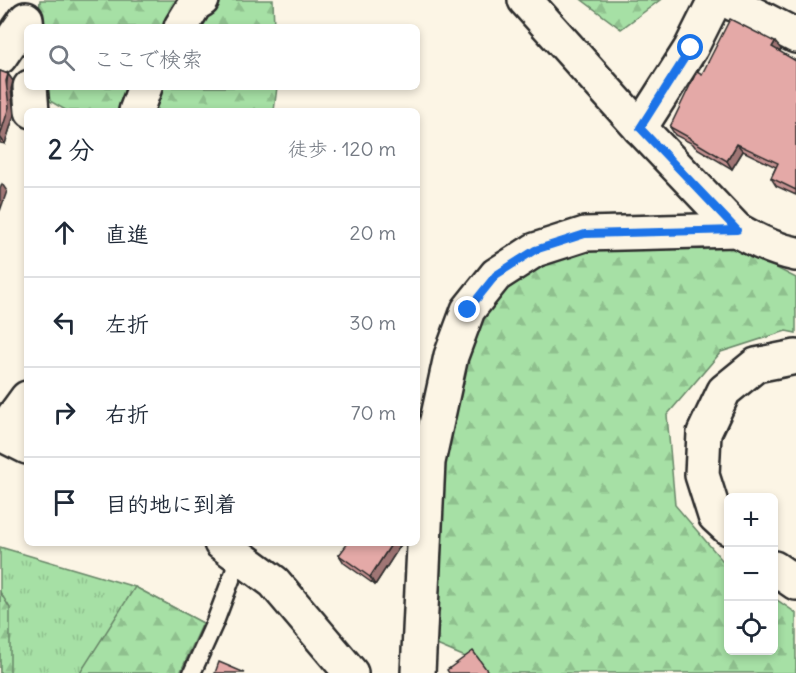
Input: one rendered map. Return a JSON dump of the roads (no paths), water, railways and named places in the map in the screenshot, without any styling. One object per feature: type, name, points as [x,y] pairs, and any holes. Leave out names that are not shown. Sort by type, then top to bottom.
[{"type":"street","points":[[183,24],[195,4],[202,0]]},
{"type":"street","points":[[525,0],[640,128],[737,230],[756,241],[796,254]]},
{"type":"street","points":[[640,128],[691,48],[715,0]]},
{"type":"street","points":[[726,0],[796,36]]},
{"type":"street","points":[[0,57],[27,16]]},
{"type":"street","points":[[30,90],[32,108]]},
{"type":"street","points":[[137,108],[144,90]]},
{"type":"street","points":[[418,673],[429,462],[451,356],[468,310],[496,275],[525,256],[535,250],[585,234],[737,230]]},
{"type":"street","points":[[724,524],[715,516],[702,475],[704,433],[724,391],[756,365],[796,357]]},
{"type":"street","points":[[9,438],[24,405]]},
{"type":"street","points":[[231,550],[274,582],[351,673]]},
{"type":"street","points":[[778,571],[796,583]]},
{"type":"lane","points":[[192,673],[215,622],[231,550]]}]
